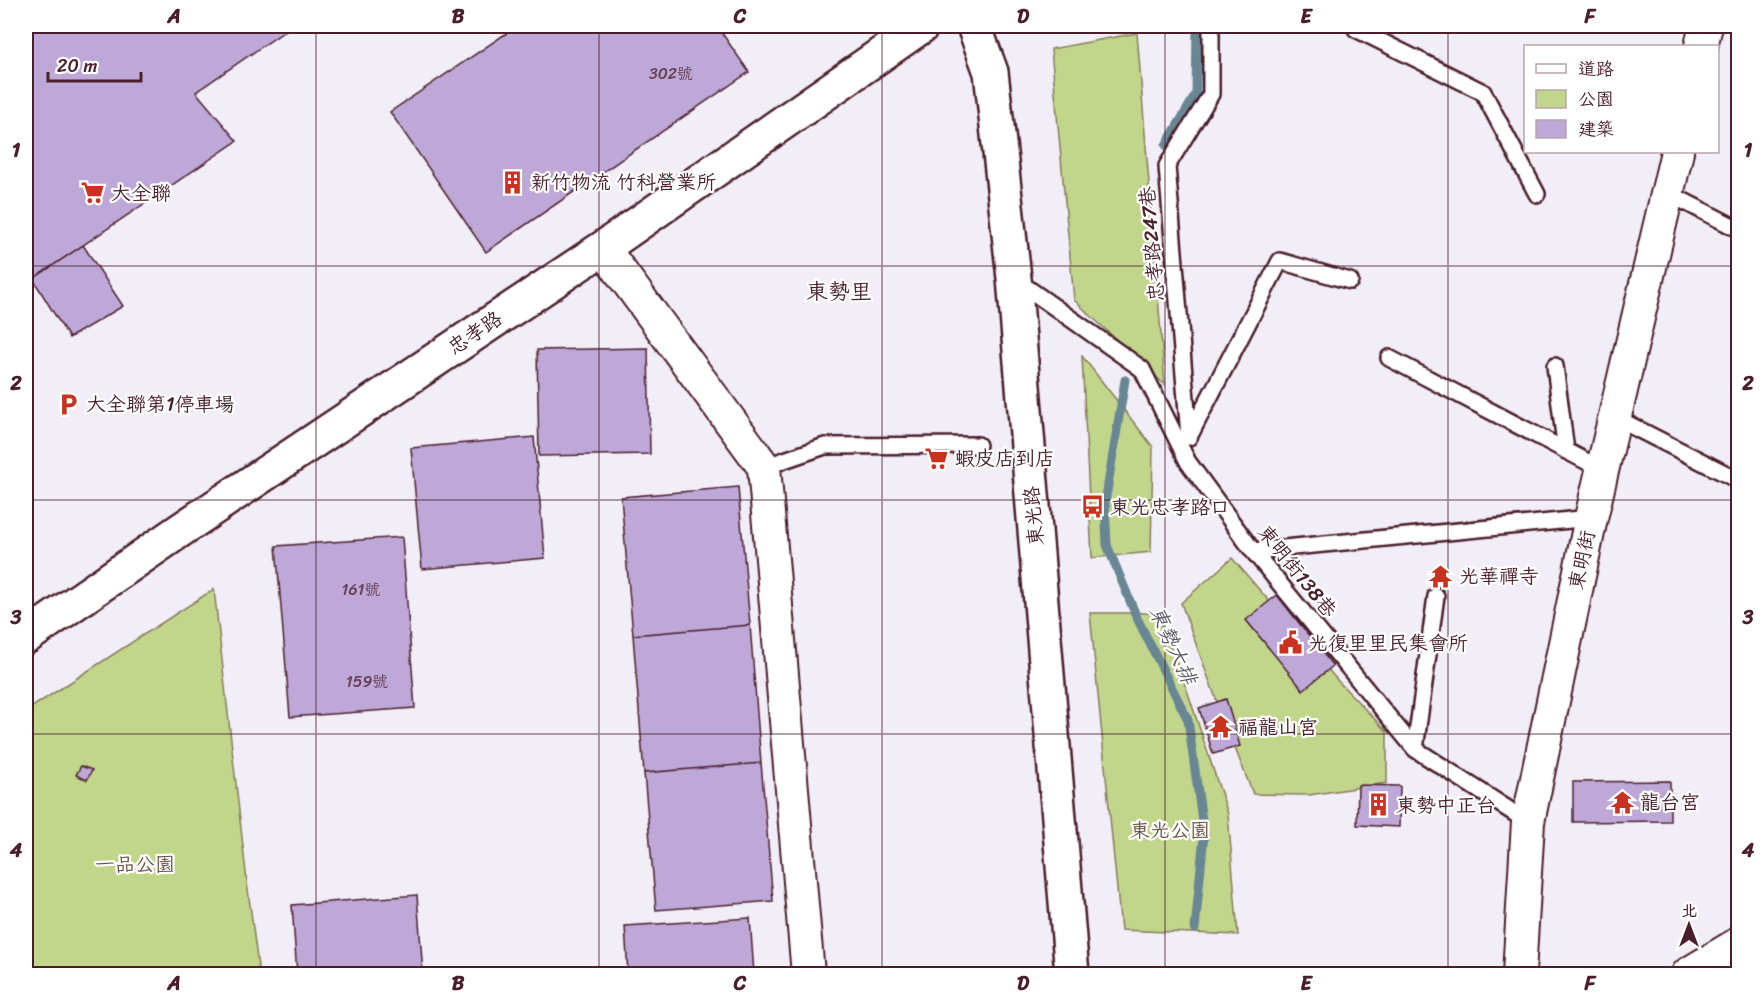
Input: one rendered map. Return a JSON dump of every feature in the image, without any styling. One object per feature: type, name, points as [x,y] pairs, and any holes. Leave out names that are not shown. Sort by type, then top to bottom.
[{"type":"street","name":"忠孝路","points":[[26,637],[182,529],[603,248],[922,26]]},
{"type":"street","name":"東光路","points":[[974,26],[991,72],[1014,278],[1072,975]]},
{"type":"street","points":[[1701,45],[1706,26]]},
{"type":"street","name":"東明街","points":[[1520,975],[1528,822],[1591,518],[1677,153]]},
{"type":"street","points":[[603,248],[764,467],[808,975]]},
{"type":"street","points":[[1688,975],[1738,944]]},
{"type":"lane","name":"忠孝路247巷","points":[[1185,443],[1167,166],[1211,94],[1211,26]]},
{"type":"lane","points":[[1354,26],[1483,92],[1537,195]]},
{"type":"lane","points":[[1668,194],[1738,230]]},
{"type":"lane","points":[[1185,443],[1280,261],[1350,281]]},
{"type":"lane","name":"東明街138巷","points":[[1014,278],[1142,369],[1185,443],[1188,462],[1253,551],[1415,749],[1528,822]]},
{"type":"lane","points":[[1389,358],[1603,470]]},
{"type":"lane","points":[[1555,366],[1566,451]]},
{"type":"lane","points":[[1616,418],[1738,480]]},
{"type":"lane","points":[[764,467],[825,446],[978,445]]},
{"type":"lane","points":[[1253,551],[1591,518]]},
{"type":"lane","points":[[1415,749],[1436,596]]},
{"type":"green space","points":[[1137,33],[1165,385],[1074,300],[1051,49]]},
{"type":"green space","points":[[1082,356],[1153,447],[1151,552],[1092,558]]},
{"type":"green space","points":[[1232,558],[1338,681],[1387,732],[1387,783],[1309,795],[1253,794],[1181,603]]},
{"type":"green space","name":"一品公園","points":[[214,589],[259,974],[26,974],[26,711]]},
{"type":"green space","name":"東光公園","points":[[1090,613],[1156,613],[1182,675],[1228,814],[1238,935],[1121,930]]},
{"type":"building","name":"大全聯","points":[[26,26],[292,26],[196,92],[237,141],[33,279],[26,268]]},
{"type":"building","name":"新竹物流 竹科營業所","points":[[517,26],[717,26],[749,72],[486,252],[390,112]]},
{"type":"building","points":[[83,245],[123,306],[69,338],[33,279]]},
{"type":"building","points":[[648,348],[650,454],[539,456],[537,350]]},
{"type":"building","points":[[534,437],[545,558],[422,569],[411,448]]},
{"type":"building","points":[[738,487],[750,625],[633,635],[621,497]]},
{"type":"building","points":[[402,537],[415,708],[290,717],[276,546]]},
{"type":"building","name":"光復里里民集會所","points":[[1277,595],[1333,666],[1303,690],[1246,620]]},
{"type":"building","points":[[750,625],[761,763],[644,773],[633,635]]},
{"type":"building","name":"福龍山宮","points":[[1226,699],[1240,746],[1213,754],[1199,708]]},
{"type":"building","points":[[761,763],[773,901],[656,910],[644,773]]},
{"type":"building","points":[[81,766],[92,770],[87,780],[76,775]]},
{"type":"building","name":"龍台宮","points":[[1670,781],[1670,821],[1573,822],[1573,782]]},
{"type":"building","name":"東勢中正台","points":[[1358,785],[1400,786],[1399,827],[1357,825]]},
{"type":"building","points":[[417,895],[423,974],[297,974],[292,905]]},
{"type":"building","points":[[750,918],[754,974],[628,974],[625,926]]},
{"type":"waterway","name":"東勢大排","points":[[1166,145],[1196,94],[1197,26]]},
{"type":"waterway","name":"東勢大排","points":[[1125,380],[1105,503],[1107,545],[1137,618],[1188,720],[1204,835],[1195,929]]},
{"type":"place","name":"新竹物流 竹科營業所","points":[[513,182]]},
{"type":"place","name":"大全聯","points":[[93,193]]},
{"type":"place","name":"大全聯第1停車場","points":[[68,404]]},
{"type":"place","name":"蝦皮店到店","points":[[937,458]]},
{"type":"place","name":"東光忠孝路口","points":[[1092,507]]},
{"type":"place","name":"光華禪寺","points":[[1441,576]]},
{"type":"place","name":"光復里里民集會所","points":[[1290,643]]},
{"type":"place","name":"福龍山宮","points":[[1220,727]]},
{"type":"place","name":"龍台宮","points":[[1622,802]]},
{"type":"place","name":"東勢中正台","points":[[1378,805]]},
{"type":"district","name":"東勢里","points":[[839,291]]}]
